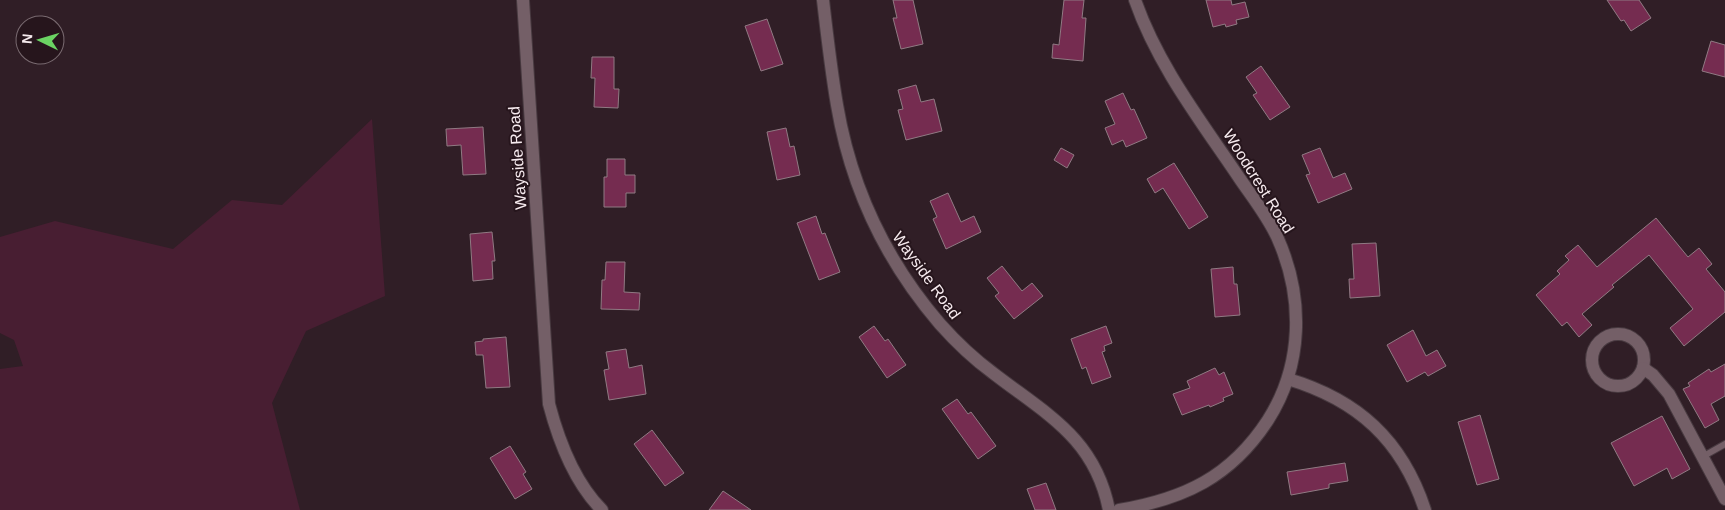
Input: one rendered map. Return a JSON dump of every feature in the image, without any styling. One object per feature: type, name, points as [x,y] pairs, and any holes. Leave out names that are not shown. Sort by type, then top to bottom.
[{"type":"street","name":"Wayside Road","points":[[523,0],[549,404],[556,431],[566,456],[579,480],[602,510]]},
{"type":"street","name":"Wayside Road","points":[[823,0],[835,98],[844,141],[869,214],[884,245],[921,300],[963,348],[991,373],[1056,420],[1077,441],[1100,479],[1109,510]]},
{"type":"street","name":"Woodcrest Road","points":[[1119,510],[1158,502],[1191,490],[1222,472],[1236,460],[1260,432],[1279,400],[1288,379],[1294,356],[1296,336],[1295,297],[1292,276],[1277,238],[1268,220],[1164,64],[1146,29],[1135,0]]},
{"type":"street","points":[[1615,334],[1627,335],[1641,346],[1644,368],[1638,378],[1629,384],[1618,387],[1607,384],[1598,378],[1593,368],[1592,357],[1594,351],[1604,338],[1615,334]]},
{"type":"street","points":[[1644,368],[1653,375],[1669,394],[1725,499]]},
{"type":"street","points":[[1288,379],[1331,395],[1363,415],[1403,459],[1414,480],[1425,510]]},
{"type":"lane","points":[[1702,457],[1725,444]]},
{"type":"shaded area","points":[[372,119],[385,296],[306,331],[272,403],[300,510],[0,510],[0,369],[23,366],[14,340],[0,333],[0,237],[55,221],[173,249],[232,200],[282,205]]},
{"type":"building","points":[[893,0],[913,0],[923,44],[901,49],[893,18],[897,18]]},
{"type":"building","points":[[1064,0],[1084,0],[1082,18],[1086,18],[1083,61],[1052,58],[1053,44],[1059,45]]},
{"type":"building","points":[[1206,0],[1231,0],[1232,5],[1245,2],[1249,17],[1236,20],[1237,24],[1226,27],[1225,24],[1213,27]]},
{"type":"building","points":[[1607,0],[1639,0],[1651,18],[1631,31],[1624,20],[1621,21]]},
{"type":"building","points":[[767,19],[783,64],[761,71],[745,26]]},
{"type":"building","points":[[1711,41],[1725,45],[1725,77],[1702,71]]},
{"type":"building","points":[[592,57],[614,57],[614,89],[619,89],[618,108],[594,107],[595,78],[591,78]]},
{"type":"building","points":[[1261,66],[1290,107],[1270,120],[1253,95],[1257,93],[1246,77]]},
{"type":"building","points":[[916,85],[921,102],[934,99],[942,131],[906,140],[898,110],[903,109],[898,90]]},
{"type":"building","points":[[1123,93],[1131,110],[1134,109],[1147,138],[1126,147],[1123,140],[1112,145],[1105,128],[1115,124],[1105,101]]},
{"type":"building","points":[[483,127],[486,174],[463,175],[461,145],[447,146],[446,129]]},
{"type":"building","points":[[786,128],[790,147],[794,146],[800,175],[777,180],[767,132]]},
{"type":"building","points":[[1061,148],[1074,155],[1067,168],[1054,160]]},
{"type":"building","points":[[1320,148],[1333,178],[1345,173],[1352,189],[1318,203],[1306,175],[1310,174],[1302,155]]},
{"type":"building","points":[[607,159],[625,159],[625,175],[635,175],[635,193],[626,193],[626,207],[604,207],[604,177],[607,177]]},
{"type":"building","points":[[1174,163],[1208,217],[1189,229],[1163,188],[1155,193],[1147,179]]},
{"type":"building","points":[[948,193],[961,222],[974,216],[981,232],[946,249],[933,219],[937,217],[930,201]]},
{"type":"building","points":[[816,216],[822,234],[825,233],[840,272],[819,280],[797,223]]},
{"type":"building","points":[[1656,218],[1688,257],[1699,248],[1712,264],[1706,269],[1725,292],[1725,312],[1684,346],[1670,328],[1693,309],[1649,255],[1612,285],[1614,287],[1582,314],[1592,325],[1579,337],[1567,322],[1562,326],[1536,295],[1560,274],[1557,271],[1569,260],[1565,256],[1578,245],[1597,267]]},
{"type":"building","points":[[492,232],[495,261],[492,261],[493,279],[473,281],[470,234]]},
{"type":"building","points":[[1376,243],[1380,296],[1350,298],[1349,279],[1354,279],[1352,244]]},
{"type":"building","points":[[606,262],[625,262],[624,292],[640,293],[639,310],[601,309],[602,280],[605,280]]},
{"type":"building","points":[[1002,266],[1022,291],[1032,283],[1043,296],[1014,319],[995,296],[999,293],[987,278]]},
{"type":"building","points":[[1233,267],[1234,284],[1237,284],[1240,315],[1215,317],[1211,269]]},
{"type":"building","points":[[874,326],[885,341],[888,339],[906,365],[887,378],[859,337]]},
{"type":"building","points":[[1106,326],[1112,343],[1104,346],[1105,351],[1102,352],[1111,377],[1092,384],[1086,367],[1082,369],[1071,339]]},
{"type":"building","points":[[1413,330],[1426,356],[1437,350],[1446,366],[1428,376],[1425,372],[1407,382],[1387,345]]},
{"type":"building","points":[[506,337],[510,387],[486,388],[483,355],[476,355],[475,342],[483,341],[483,339]]},
{"type":"building","points":[[626,349],[629,368],[642,365],[646,394],[609,400],[604,370],[609,369],[606,352]]},
{"type":"building","points":[[1725,364],[1725,396],[1711,404],[1719,420],[1705,428],[1683,389],[1690,386],[1688,383],[1709,369],[1711,372]]},
{"type":"building","points":[[1215,368],[1219,375],[1224,372],[1233,394],[1223,398],[1224,401],[1210,407],[1209,405],[1182,415],[1173,394],[1190,388],[1187,381]]},
{"type":"building","points":[[957,399],[968,414],[971,412],[996,446],[978,459],[942,409]]},
{"type":"building","points":[[1480,415],[1499,479],[1477,485],[1458,422]]},
{"type":"building","points":[[1662,416],[1690,469],[1672,479],[1667,468],[1634,486],[1611,443]]},
{"type":"building","points":[[652,430],[684,473],[665,486],[634,444]]},
{"type":"building","points":[[510,446],[526,472],[523,474],[532,489],[515,499],[490,458]]},
{"type":"building","points":[[1345,463],[1348,481],[1329,484],[1329,488],[1291,495],[1287,472]]},
{"type":"building","points":[[1046,483],[1056,510],[1035,510],[1027,489]]},
{"type":"building","points":[[723,491],[751,510],[709,510]]}]
